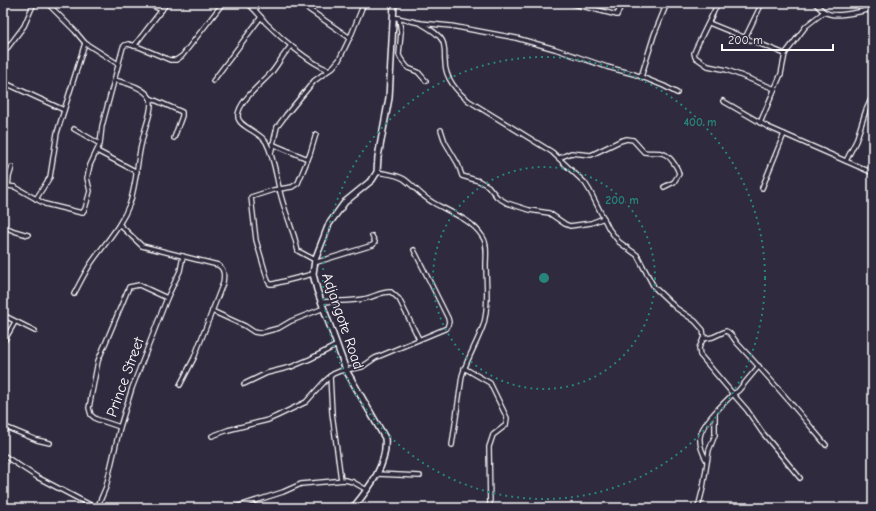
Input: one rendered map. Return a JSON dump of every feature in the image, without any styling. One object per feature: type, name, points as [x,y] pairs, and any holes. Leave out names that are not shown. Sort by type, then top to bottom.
[{"type":"street","points":[[3,54],[24,26],[34,3]]},
{"type":"street","points":[[46,3],[75,31],[85,43],[118,64]]},
{"type":"street","points":[[146,3],[162,10]]},
{"type":"street","points":[[134,46],[167,3]]},
{"type":"street","points":[[3,189],[8,186],[15,187],[45,204],[82,213],[85,209],[90,191],[87,178],[90,165],[100,144],[102,126],[118,64],[125,44],[170,60],[176,60],[182,56],[223,3]]},
{"type":"street","points":[[247,3],[255,9],[261,17],[291,46],[318,66],[329,70]]},
{"type":"street","points":[[255,9],[261,3]]},
{"type":"street","points":[[271,154],[277,127],[314,82],[339,60],[359,18],[364,3]]},
{"type":"street","points":[[394,3],[396,18],[401,32],[400,59],[408,68],[418,72],[426,81]]},
{"type":"street","points":[[570,3],[617,15],[622,3]]},
{"type":"street","points":[[641,77],[654,35],[667,3]]},
{"type":"street","points":[[718,3],[696,48],[694,53],[695,57],[708,66],[727,70],[775,89]]},
{"type":"street","points":[[745,38],[762,3]]},
{"type":"street","points":[[815,3],[824,12],[830,15],[873,9],[869,3]]},
{"type":"street","points":[[301,4],[350,38]]},
{"type":"street","points":[[760,123],[781,74],[784,54],[806,26],[824,12]]},
{"type":"street","points":[[213,81],[261,17]]},
{"type":"street","points":[[396,18],[516,38],[641,77],[677,93]]},
{"type":"street","points":[[396,18],[389,98],[378,157],[377,172],[396,175],[430,200],[477,229],[484,237],[486,252],[486,310],[484,323],[464,368],[457,401],[452,445]]},
{"type":"street","points":[[420,23],[439,36],[442,40],[444,46],[446,71],[459,93],[469,101],[484,109],[559,158],[585,183],[609,229],[619,242],[637,255],[658,292],[676,308],[700,325],[704,333],[699,351],[702,359],[721,379],[800,478]]},
{"type":"street","points":[[709,23],[784,54]]},
{"type":"street","points":[[36,199],[50,178],[57,133],[85,43]]},
{"type":"street","points":[[291,46],[271,73],[249,95],[238,113],[239,121],[257,133],[265,141],[271,154],[298,251],[314,262],[373,245],[375,242],[372,236]]},
{"type":"street","points":[[115,80],[139,89],[150,98],[182,112],[174,138]]},
{"type":"street","points":[[3,82],[64,110]]},
{"type":"street","points":[[846,161],[856,140],[866,110],[873,95]]},
{"type":"street","points":[[74,294],[91,262],[120,225],[131,198],[137,172],[140,146],[150,112],[150,98]]},
{"type":"street","points":[[723,101],[760,123],[873,173]]},
{"type":"street","points":[[74,129],[100,144]]},
{"type":"street","points":[[441,130],[445,142],[458,164],[462,176],[479,181],[488,186],[497,197],[507,203],[529,210],[549,213],[570,226],[591,223],[604,218]]},
{"type":"street","points":[[312,274],[273,284],[268,282],[256,240],[251,197],[273,190],[292,187],[298,182],[308,159],[316,134]]},
{"type":"street","points":[[762,188],[784,134]]},
{"type":"street","points":[[265,141],[274,137]]},
{"type":"street","points":[[559,158],[571,153],[591,155],[620,141],[630,139],[644,152],[664,153],[669,156],[679,174],[674,182],[664,187]]},
{"type":"street","points":[[272,144],[308,159]]},
{"type":"street","points":[[97,151],[137,172]]},
{"type":"street","points":[[8,186],[12,167]]},
{"type":"street","name":"Adjangote Road","points":[[353,508],[377,474],[384,458],[386,448],[385,438],[346,370],[312,274],[314,262],[329,224],[336,212],[345,202],[372,180],[377,172]]},
{"type":"street","points":[[273,190],[281,194]]},
{"type":"street","points":[[120,225],[142,246],[222,267],[223,283],[194,358],[180,385]]},
{"type":"street","points":[[3,226],[28,235]]},
{"type":"street","points":[[212,436],[228,430],[268,420],[301,405],[310,398],[330,376],[340,371],[362,367],[374,358],[446,328],[449,322],[414,250]]},
{"type":"street","name":"Prince Street","points":[[96,508],[106,487],[120,427],[132,388],[167,298],[180,271],[183,256]]},
{"type":"street","points":[[120,427],[96,419],[91,415],[89,408],[98,361],[129,287],[139,285],[167,298]]},
{"type":"street","points":[[322,302],[337,300],[351,301],[364,299],[384,292],[394,293],[399,299],[419,339]]},
{"type":"street","points":[[212,311],[245,326],[254,332],[260,333],[279,328],[291,321],[324,308]]},
{"type":"street","points":[[3,315],[35,331]]},
{"type":"street","points":[[3,343],[15,322]]},
{"type":"street","points":[[703,339],[728,332],[826,445]]},
{"type":"street","points":[[244,384],[267,373],[291,367],[337,345]]},
{"type":"street","points":[[707,461],[702,449],[700,438],[703,429],[715,413],[733,394],[738,391],[759,366]]},
{"type":"street","points":[[464,368],[490,383],[506,418],[506,425],[493,435],[489,447],[490,508]]},
{"type":"street","points":[[330,376],[332,413],[341,480]]},
{"type":"street","points":[[699,508],[709,450],[716,436],[715,413]]},
{"type":"street","points":[[3,426],[37,440],[50,443]]},
{"type":"street","points":[[3,455],[37,477],[96,508]]},
{"type":"street","points":[[377,474],[420,476]]},
{"type":"street","points":[[236,507],[283,492],[301,484],[341,480],[353,482],[367,490]]}]
